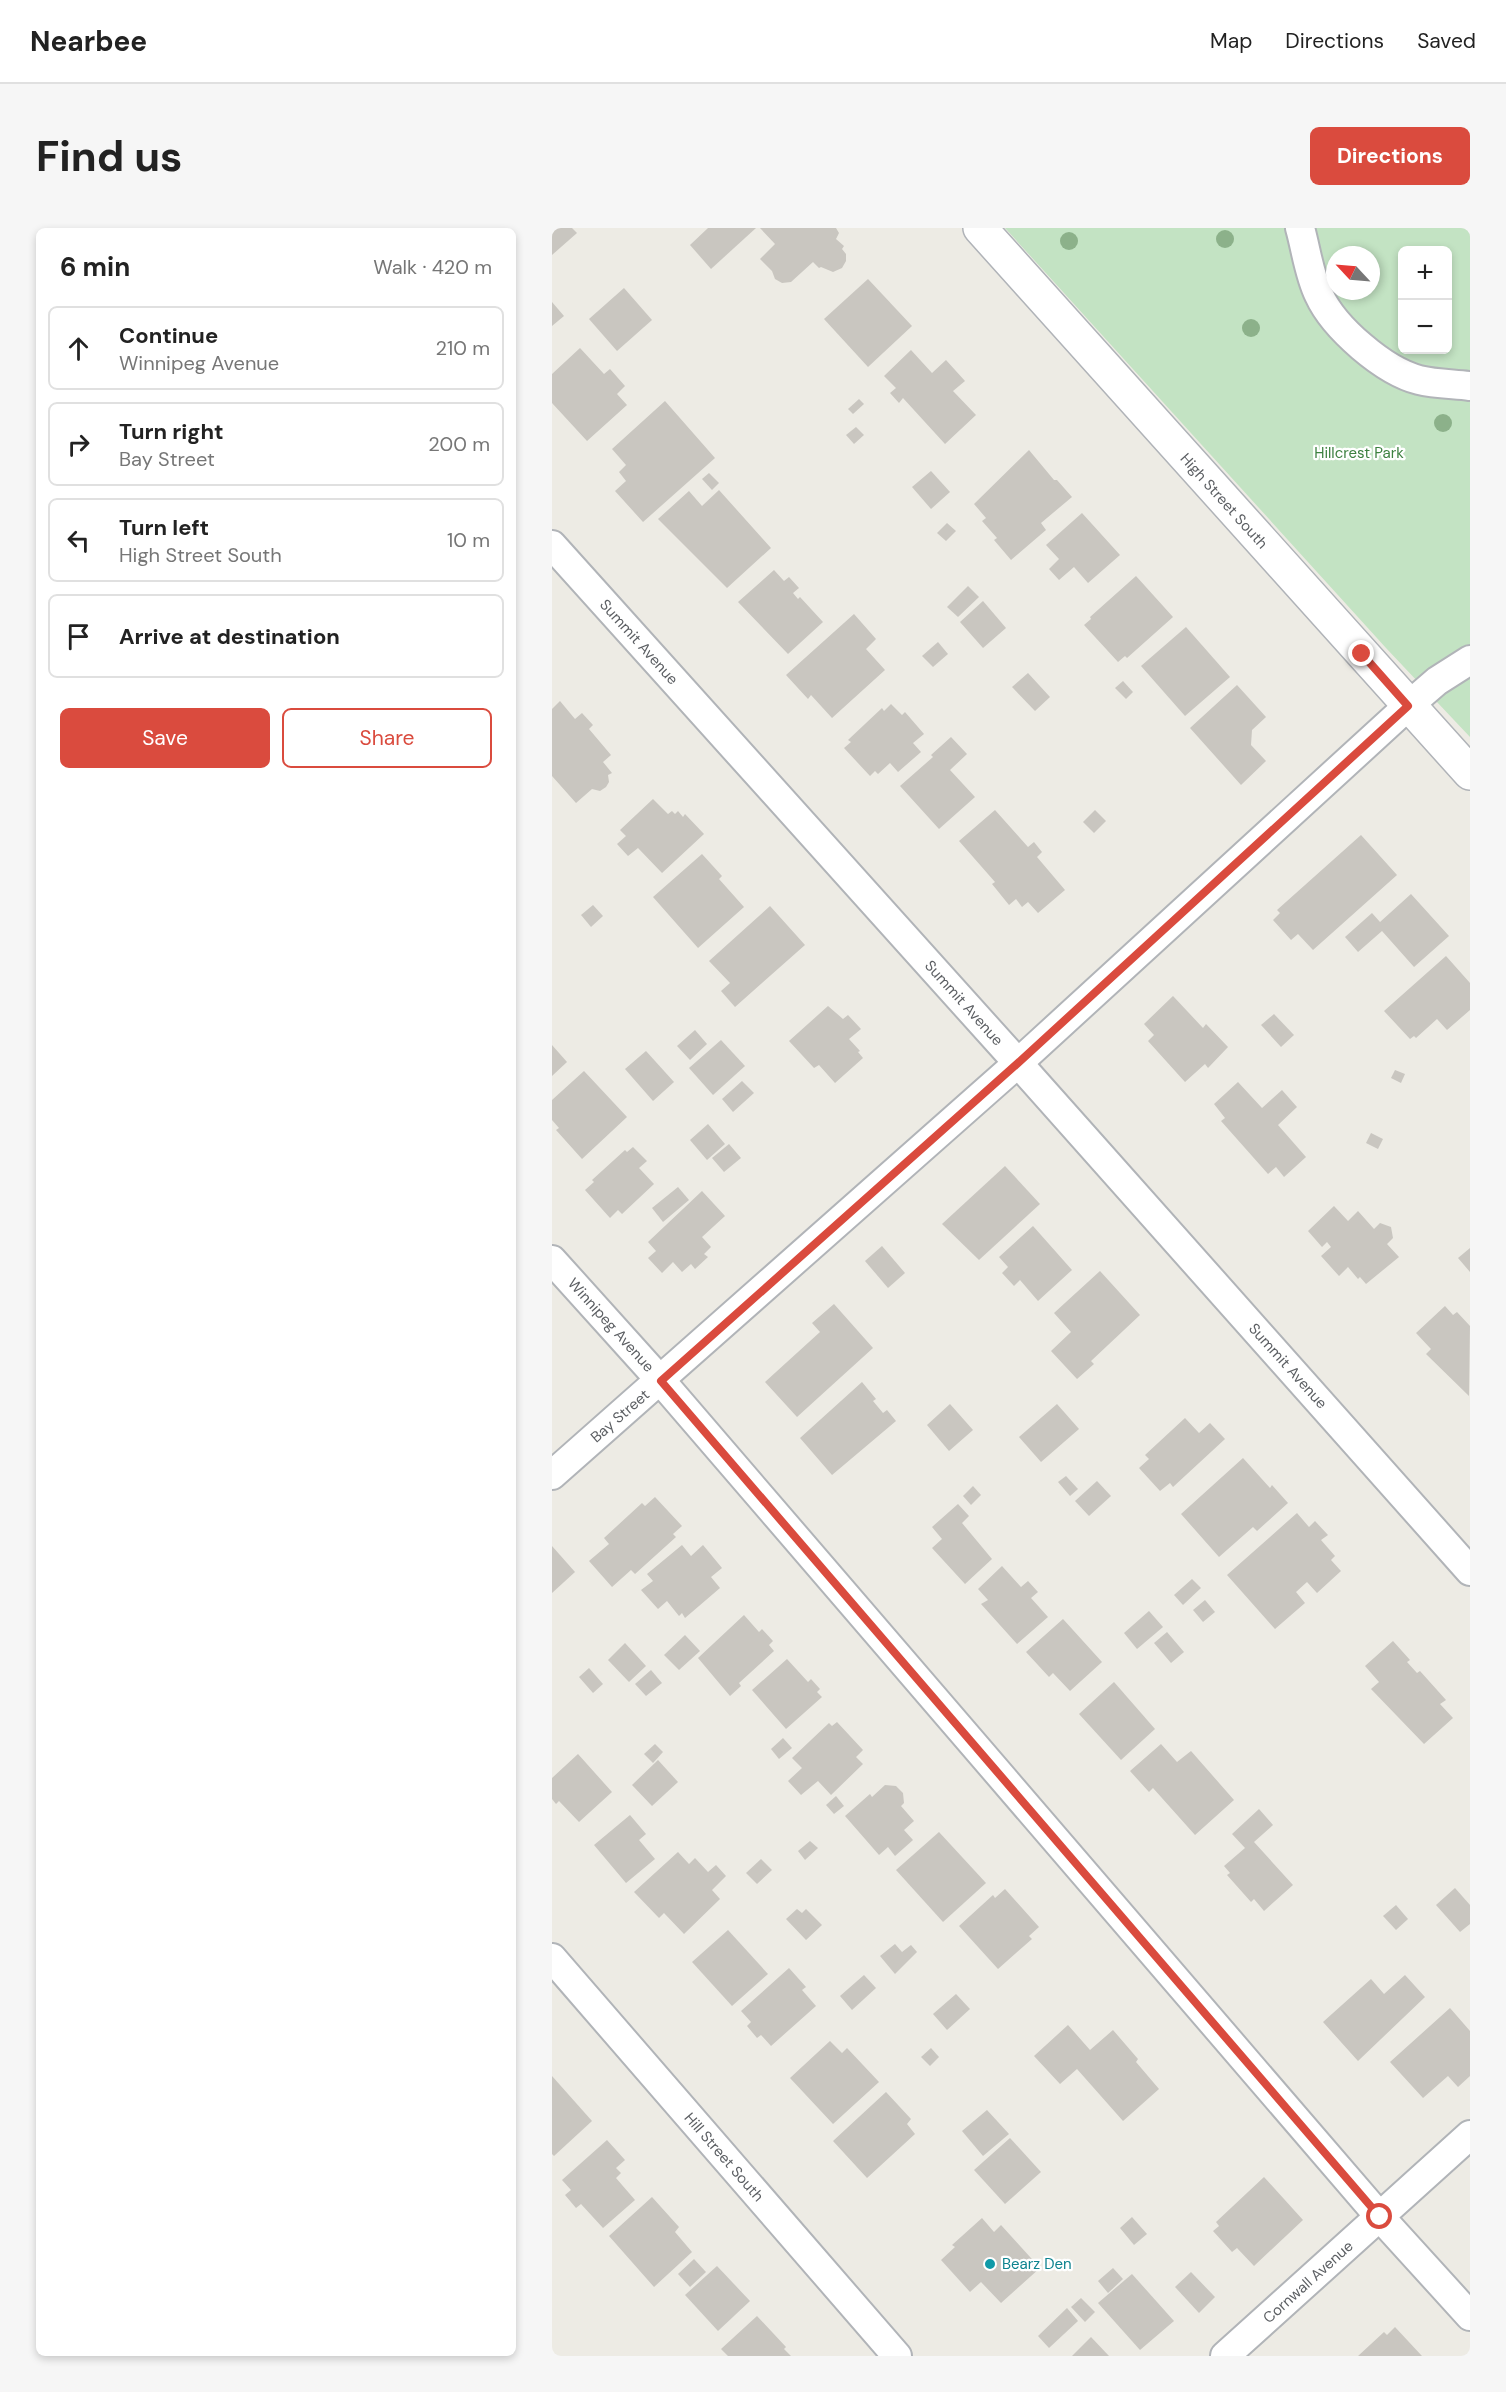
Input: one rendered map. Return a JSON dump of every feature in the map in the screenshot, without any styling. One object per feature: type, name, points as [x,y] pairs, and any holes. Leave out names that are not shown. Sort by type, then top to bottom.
[{"type":"main road","name":"High Street South","points":[[980,228],[1470,773]]},
{"type":"street","points":[[1300,228],[1318,295],[1339,325],[1392,368],[1419,380],[1470,386]]},
{"type":"street","name":"Summit Avenue","points":[[552,545],[1018,1063],[1470,1571]]},
{"type":"street","name":"Bay Street","points":[[552,1475],[1018,1063],[1408,706],[1437,681],[1470,660]]},
{"type":"street","name":"Winnipeg Avenue","points":[[552,1260],[661,1381],[1380,2217],[1470,2316]]},
{"type":"street","name":"Hill Street South","points":[[552,1958],[897,2356]]},
{"type":"street","name":"Cornwall Avenue","points":[[1225,2356],[1470,2135]]},
{"type":"green space","name":"Hillcrest Park","points":[[1005,228],[1470,228],[1470,737],[1386,648]]},
{"type":"building","points":[[552,228],[572,228],[577,233],[552,255]]},
{"type":"building","points":[[708,228],[756,228],[711,269],[690,245]]},
{"type":"building","points":[[760,228],[836,228],[839,233],[836,239],[844,246],[842,249],[846,254],[846,261],[842,268],[833,272],[819,268],[813,262],[791,282],[782,283],[775,279],[772,271],[760,259],[775,244]]},
{"type":"building","points":[[868,279],[912,326],[868,367],[824,319]]},
{"type":"building","points":[[624,288],[652,320],[617,351],[589,319]]},
{"type":"building","points":[[552,302],[564,316],[552,326]]},
{"type":"building","points":[[580,348],[604,374],[610,369],[625,386],[617,394],[627,405],[587,441],[552,403],[552,374]]},
{"type":"building","points":[[911,350],[932,373],[946,360],[965,381],[953,391],[976,415],[945,444],[903,398],[899,403],[890,393],[896,388],[884,376]]},
{"type":"building","points":[[859,399],[864,404],[853,414],[848,409]]},
{"type":"building","points":[[665,401],[715,458],[643,522],[615,491],[626,481],[619,472],[626,465],[612,449]]},
{"type":"building","points":[[856,427],[864,435],[854,444],[846,435]]},
{"type":"building","points":[[1029,450],[1054,480],[1057,480],[1072,497],[1041,523],[1046,530],[1011,560],[994,540],[997,538],[982,521],[986,518],[974,504]]},
{"type":"building","points":[[931,471],[950,492],[931,509],[912,487]]},
{"type":"building","points":[[709,473],[719,483],[712,490],[702,479]]},
{"type":"building","points":[[719,490],[771,548],[727,588],[658,519],[689,491],[702,506]]},
{"type":"building","points":[[1082,513],[1120,555],[1088,583],[1074,567],[1059,580],[1049,569],[1059,559],[1046,545]]},
{"type":"building","points":[[947,523],[956,531],[946,541],[937,533]]},
{"type":"building","points":[[774,570],[784,581],[789,577],[799,588],[793,593],[798,599],[800,597],[823,622],[788,654],[738,602]]},
{"type":"building","points":[[1136,576],[1173,617],[1127,658],[1125,656],[1118,662],[1084,625]]},
{"type":"building","points":[[968,586],[979,597],[958,617],[947,607]]},
{"type":"building","points":[[983,601],[1006,628],[983,648],[960,622]]},
{"type":"building","points":[[854,614],[876,639],[866,649],[885,670],[832,718],[811,695],[808,699],[786,675]]},
{"type":"building","points":[[1186,627],[1230,677],[1185,716],[1141,666]]},
{"type":"building","points":[[938,642],[948,654],[933,667],[922,656]]},
{"type":"building","points":[[1028,673],[1050,697],[1035,711],[1012,687]]},
{"type":"building","points":[[1123,681],[1133,692],[1126,699],[1115,688]]},
{"type":"building","points":[[1237,685],[1266,717],[1252,730],[1251,745],[1266,761],[1241,785],[1190,728]]},
{"type":"building","points":[[560,701],[575,719],[582,713],[593,725],[589,729],[611,755],[603,762],[612,773],[608,775],[609,782],[606,787],[600,791],[592,789],[576,803],[552,776],[552,709]]},
{"type":"building","points":[[891,704],[902,715],[905,712],[924,734],[913,743],[921,752],[898,772],[890,763],[878,774],[875,771],[870,776],[844,748],[851,742],[848,740],[882,708],[884,711]]},
{"type":"building","points":[[951,737],[967,754],[950,770],[975,797],[939,829],[900,786],[933,757],[931,755]]},
{"type":"building","points":[[653,799],[668,814],[672,811],[675,814],[678,811],[683,817],[685,814],[704,834],[662,873],[638,848],[628,856],[617,844],[626,836],[620,830]]},
{"type":"building","points":[[995,810],[1028,847],[1034,842],[1042,852],[1037,857],[1065,890],[1038,913],[1028,902],[1022,907],[1016,899],[1009,905],[992,884],[995,882],[959,841]]},
{"type":"building","points":[[1095,810],[1106,821],[1094,833],[1083,822]]},
{"type":"building","points":[[1361,835],[1397,875],[1313,950],[1298,934],[1291,940],[1273,920],[1280,913],[1277,910]]},
{"type":"building","points":[[702,854],[722,876],[719,879],[744,907],[698,948],[653,897]]},
{"type":"building","points":[[1411,894],[1449,936],[1414,967],[1382,931],[1358,952],[1345,937],[1372,913],[1380,922]]},
{"type":"building","points":[[593,905],[603,916],[591,927],[581,915]]},
{"type":"building","points":[[770,906],[805,945],[735,1007],[721,991],[730,983],[709,961]]},
{"type":"building","points":[[1446,956],[1470,983],[1470,1010],[1447,1030],[1437,1019],[1416,1038],[1414,1036],[1410,1039],[1384,1011]]},
{"type":"building","points":[[1173,996],[1203,1028],[1206,1024],[1228,1047],[1208,1068],[1205,1064],[1185,1082],[1148,1041],[1154,1035],[1144,1024]]},
{"type":"building","points":[[828,1006],[843,1019],[848,1015],[861,1029],[849,1039],[863,1058],[835,1083],[819,1065],[814,1068],[789,1041]]},
{"type":"building","points":[[1274,1014],[1294,1035],[1281,1047],[1261,1025]]},
{"type":"building","points":[[695,1030],[707,1044],[690,1060],[677,1046]]},
{"type":"building","points":[[721,1040],[745,1066],[713,1095],[689,1068]]},
{"type":"building","points":[[552,1045],[567,1062],[552,1076]]},
{"type":"building","points":[[646,1051],[674,1082],[653,1101],[625,1069]]},
{"type":"building","points":[[1395,1070],[1405,1074],[1401,1083],[1391,1078]]},
{"type":"building","points":[[584,1071],[627,1117],[582,1159],[556,1130],[559,1128],[552,1120],[552,1100]]},
{"type":"building","points":[[742,1081],[754,1093],[733,1112],[722,1099]]},
{"type":"building","points":[[1238,1082],[1262,1108],[1282,1090],[1297,1107],[1278,1125],[1306,1157],[1284,1177],[1276,1167],[1268,1174],[1221,1121],[1225,1118],[1214,1104]]},
{"type":"building","points":[[708,1124],[725,1144],[707,1160],[690,1140]]},
{"type":"building","points":[[1371,1133],[1383,1139],[1378,1149],[1366,1143]]},
{"type":"building","points":[[729,1144],[741,1158],[724,1172],[712,1158]]},
{"type":"building","points":[[633,1147],[647,1161],[639,1168],[654,1184],[622,1214],[618,1210],[610,1218],[585,1190],[594,1182],[592,1180],[625,1150],[627,1152]]},
{"type":"building","points":[[1005,1166],[1040,1204],[979,1260],[942,1224]]},
{"type":"building","points":[[678,1187],[689,1200],[663,1222],[652,1208]]},
{"type":"building","points":[[702,1191],[725,1216],[702,1237],[711,1247],[704,1254],[708,1257],[695,1269],[691,1264],[682,1272],[673,1262],[662,1273],[648,1258],[656,1251],[648,1242]]},
{"type":"building","points":[[1334,1206],[1348,1221],[1358,1211],[1374,1229],[1380,1223],[1391,1227],[1393,1238],[1387,1244],[1399,1257],[1366,1284],[1360,1277],[1358,1279],[1348,1267],[1339,1276],[1321,1256],[1331,1247],[1327,1242],[1322,1247],[1308,1231]]},
{"type":"building","points":[[1033,1226],[1072,1270],[1038,1301],[1020,1280],[1014,1286],[1002,1273],[1008,1267],[999,1257]]},
{"type":"building","points":[[882,1246],[905,1273],[888,1288],[865,1261]]},
{"type":"building","points":[[1470,1248],[1470,1272],[1458,1258]]},
{"type":"building","points":[[1100,1271],[1140,1315],[1091,1361],[1094,1364],[1077,1379],[1051,1351],[1071,1332],[1054,1313]]},
{"type":"building","points":[[834,1304],[873,1348],[797,1417],[765,1382],[820,1332],[812,1323]]},
{"type":"building","points":[[1445,1306],[1453,1315],[1457,1312],[1470,1326],[1469,1396],[1426,1354],[1431,1349],[1416,1333]]},
{"type":"building","points":[[862,1382],[876,1399],[873,1401],[883,1413],[887,1410],[896,1421],[832,1475],[800,1438]]},
{"type":"building","points":[[950,1404],[973,1430],[949,1451],[927,1425]]},
{"type":"building","points":[[1057,1404],[1079,1429],[1041,1462],[1019,1437]]},
{"type":"building","points":[[1185,1418],[1199,1433],[1210,1423],[1225,1439],[1173,1487],[1170,1483],[1160,1491],[1139,1468],[1149,1459],[1145,1455]]},
{"type":"building","points":[[1243,1458],[1270,1488],[1272,1485],[1288,1503],[1257,1531],[1253,1527],[1219,1557],[1181,1514]]},
{"type":"building","points":[[1066,1476],[1078,1489],[1070,1496],[1058,1482]]},
{"type":"building","points":[[1097,1481],[1111,1496],[1089,1516],[1075,1501]]},
{"type":"building","points":[[973,1486],[981,1495],[971,1505],[963,1496]]},
{"type":"building","points":[[655,1497],[682,1526],[673,1534],[676,1537],[635,1574],[631,1570],[612,1587],[589,1561],[609,1544],[604,1538],[642,1503],[645,1506]]},
{"type":"building","points":[[958,1504],[969,1516],[962,1523],[992,1559],[965,1584],[932,1548],[942,1539],[932,1527]]},
{"type":"building","points":[[1297,1513],[1309,1527],[1315,1521],[1328,1535],[1321,1540],[1335,1556],[1331,1560],[1341,1571],[1317,1593],[1307,1582],[1296,1592],[1305,1603],[1275,1629],[1227,1575]]},
{"type":"building","points":[[682,1545],[691,1556],[703,1545],[722,1568],[711,1577],[720,1588],[685,1618],[682,1613],[679,1616],[667,1601],[658,1609],[641,1590],[653,1581],[647,1574]]},
{"type":"building","points":[[552,1546],[575,1572],[552,1593]]},
{"type":"building","points":[[1002,1566],[1021,1587],[1028,1581],[1038,1592],[1031,1598],[1048,1617],[1017,1644],[981,1604],[988,1600],[978,1589]]},
{"type":"building","points":[[1192,1579],[1201,1588],[1183,1605],[1174,1595]]},
{"type":"building","points":[[1205,1600],[1215,1612],[1203,1622],[1193,1610]]},
{"type":"building","points":[[1149,1611],[1163,1627],[1137,1649],[1124,1633]]},
{"type":"building","points":[[744,1615],[759,1632],[762,1629],[773,1641],[769,1645],[774,1651],[739,1683],[741,1686],[730,1696],[698,1658]]},
{"type":"building","points":[[1063,1619],[1102,1662],[1070,1691],[1053,1673],[1049,1677],[1026,1652]]},
{"type":"building","points":[[1167,1632],[1184,1652],[1171,1663],[1154,1643]]},
{"type":"building","points":[[685,1635],[700,1651],[679,1670],[664,1655]]},
{"type":"building","points":[[1393,1641],[1410,1660],[1407,1662],[1417,1673],[1420,1671],[1446,1700],[1440,1704],[1453,1718],[1424,1744],[1371,1689],[1379,1682],[1365,1666]]},
{"type":"building","points":[[625,1643],[646,1666],[629,1682],[608,1660]]},
{"type":"building","points":[[787,1659],[808,1682],[811,1679],[820,1689],[817,1692],[822,1697],[786,1729],[752,1690]]},
{"type":"building","points":[[589,1668],[603,1684],[593,1693],[579,1677]]},
{"type":"building","points":[[651,1670],[662,1683],[646,1696],[635,1684]]},
{"type":"building","points":[[1114,1682],[1155,1729],[1121,1760],[1079,1714]]},
{"type":"building","points":[[837,1722],[863,1750],[856,1757],[863,1764],[831,1795],[818,1781],[801,1795],[788,1781],[802,1768],[792,1758],[829,1723],[832,1726]]},
{"type":"building","points":[[783,1738],[792,1748],[779,1759],[771,1749]]},
{"type":"building","points":[[655,1744],[663,1752],[653,1763],[644,1754]]},
{"type":"building","points":[[1161,1744],[1177,1762],[1191,1751],[1234,1800],[1195,1835],[1153,1788],[1149,1792],[1130,1771]]},
{"type":"building","points":[[578,1754],[612,1792],[579,1822],[559,1801],[556,1804],[552,1799],[552,1778]]},
{"type":"building","points":[[658,1760],[678,1782],[652,1806],[632,1785]]},
{"type":"building","points":[[885,1785],[896,1786],[903,1793],[904,1803],[901,1806],[914,1821],[904,1830],[913,1840],[895,1856],[888,1847],[879,1855],[845,1816],[870,1794],[872,1797]]},
{"type":"building","points":[[836,1796],[844,1806],[834,1814],[826,1805]]},
{"type":"building","points":[[1259,1809],[1273,1825],[1254,1842],[1293,1885],[1264,1911],[1254,1899],[1251,1902],[1227,1875],[1230,1873],[1224,1866],[1245,1848],[1232,1834]]},
{"type":"building","points":[[630,1815],[646,1834],[639,1840],[655,1859],[626,1883],[594,1845]]},
{"type":"building","points":[[939,1832],[986,1883],[943,1922],[896,1870]]},
{"type":"building","points":[[810,1841],[818,1848],[805,1860],[798,1851]]},
{"type":"building","points":[[678,1852],[689,1864],[695,1858],[708,1872],[716,1865],[726,1876],[712,1890],[720,1899],[684,1934],[664,1913],[659,1918],[634,1892]]},
{"type":"building","points":[[761,1859],[772,1870],[757,1884],[746,1873]]},
{"type":"building","points":[[1455,1888],[1470,1905],[1470,1924],[1460,1932],[1436,1905]]},
{"type":"building","points":[[1005,1889],[1039,1927],[1029,1936],[1032,1939],[998,1969],[959,1926],[993,1895],[995,1898]]},
{"type":"building","points":[[1396,1905],[1408,1919],[1396,1930],[1383,1916]]},
{"type":"building","points":[[797,1909],[802,1913],[806,1909],[822,1925],[806,1940],[786,1919]]},
{"type":"building","points":[[728,1930],[768,1974],[732,2006],[692,1962]]},
{"type":"building","points":[[895,1944],[902,1952],[911,1945],[917,1952],[895,1974],[880,1956]]},
{"type":"building","points":[[789,1968],[806,1987],[802,1990],[816,2006],[771,2046],[761,2035],[757,2038],[747,2026],[751,2022],[741,2011]]},
{"type":"building","points":[[864,1975],[876,1988],[852,2010],[840,1996]]},
{"type":"building","points":[[1405,1975],[1425,1997],[1358,2061],[1323,2022],[1371,1979],[1384,1994]]},
{"type":"building","points":[[956,1994],[970,2009],[947,2030],[933,2014]]},
{"type":"building","points":[[1450,2008],[1470,2031],[1470,2076],[1458,2087],[1448,2076],[1423,2098],[1390,2062]]},
{"type":"building","points":[[1068,2025],[1090,2050],[1113,2030],[1138,2059],[1136,2062],[1159,2089],[1123,2121],[1077,2069],[1060,2084],[1034,2056]]},
{"type":"building","points":[[830,2041],[842,2053],[847,2048],[879,2082],[833,2124],[790,2078]]},
{"type":"building","points":[[931,2048],[939,2057],[930,2066],[921,2057]]},
{"type":"building","points":[[552,2076],[592,2121],[554,2156],[552,2154]]},
{"type":"building","points":[[886,2092],[911,2119],[907,2124],[915,2134],[867,2178],[833,2141]]},
{"type":"building","points":[[987,2110],[1009,2134],[983,2156],[962,2131]]},
{"type":"building","points":[[1010,2138],[1041,2172],[1005,2204],[974,2170]]},
{"type":"building","points":[[607,2140],[625,2160],[616,2168],[621,2173],[616,2178],[635,2200],[603,2228],[581,2204],[576,2208],[565,2195],[571,2190],[562,2180]]},
{"type":"building","points":[[1264,2177],[1303,2220],[1254,2266],[1237,2248],[1232,2252],[1213,2231],[1219,2226],[1216,2222]]},
{"type":"building","points":[[652,2197],[679,2227],[675,2232],[692,2252],[654,2287],[609,2236]]},
{"type":"building","points":[[1132,2217],[1147,2234],[1134,2245],[1120,2228]]},
{"type":"building","name":"Bearz Den","points":[[982,2218],[994,2232],[1001,2225],[1040,2268],[1001,2303],[981,2282],[970,2292],[941,2260],[955,2247],[952,2245]]},
{"type":"building","points":[[694,2259],[706,2272],[690,2287],[678,2274]]},
{"type":"building","points":[[717,2266],[750,2301],[718,2331],[685,2295]]},
{"type":"building","points":[[1113,2268],[1123,2279],[1108,2293],[1098,2281]]},
{"type":"building","points":[[1191,2272],[1215,2297],[1199,2313],[1175,2287]]},
{"type":"building","points":[[1132,2274],[1174,2321],[1140,2350],[1098,2303]]},
{"type":"building","points":[[1081,2298],[1095,2312],[1085,2322],[1071,2307]]},
{"type":"building","points":[[1067,2308],[1078,2321],[1049,2348],[1038,2336]]},
{"type":"building","points":[[757,2316],[786,2347],[784,2349],[791,2356],[728,2356],[721,2349]]},
{"type":"building","points":[[1395,2327],[1422,2356],[1358,2356],[1384,2332],[1387,2335]]},
{"type":"building","points":[[1091,2337],[1109,2356],[1072,2356]]},
{"type":"place","name":"Bearz Den","points":[[990,2264]]},
{"type":"route","points":[[1362,654],[1408,706],[1018,1063],[661,1381],[1380,2217]]}]
